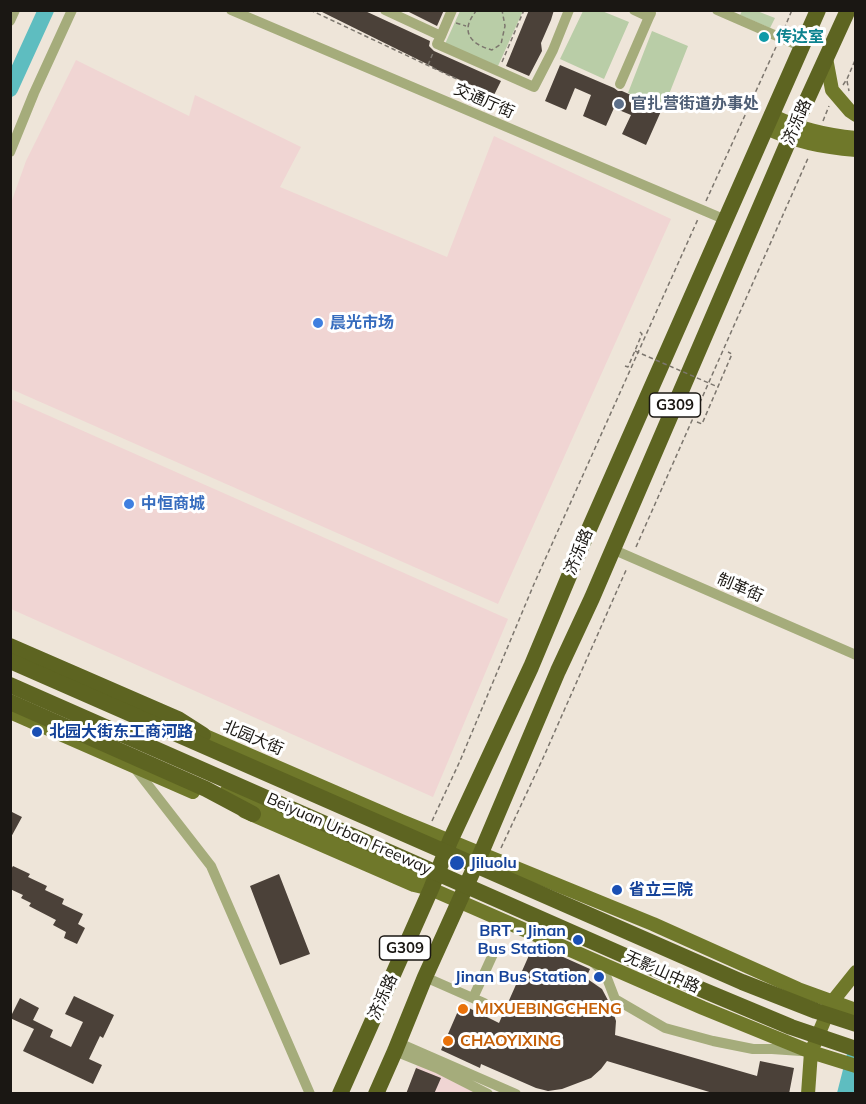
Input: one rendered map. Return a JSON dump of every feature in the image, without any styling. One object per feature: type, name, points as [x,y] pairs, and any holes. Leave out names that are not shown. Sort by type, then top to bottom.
[{"type":"highway","name":"济泺路","points":[[340,1094],[450,841],[531,667],[582,545],[818,10]]},
{"type":"highway","name":"济泺路","points":[[376,1094],[458,901],[488,856],[558,671],[848,10]]},
{"type":"highway","points":[[10,646],[178,719],[203,735]]},
{"type":"highway","name":"Beiyuan Urban Freeway","points":[[10,659],[742,982],[855,1024]]},
{"type":"highway","name":"Beiyuan Urban Freeway","points":[[10,685],[698,988],[791,1027],[855,1049]]},
{"type":"highway","points":[[10,702],[215,790],[253,814]]},
{"type":"main road","points":[[826,58],[832,90],[842,93],[850,111],[855,115]]},
{"type":"main road","points":[[769,122],[793,132],[855,150]]},
{"type":"main road","points":[[816,139],[855,138]]},
{"type":"main road","name":"北园大街","points":[[10,659],[175,728],[203,735],[488,856]]},
{"type":"main road","points":[[10,697],[215,790],[422,876],[431,889]]},
{"type":"main road","points":[[10,712],[134,767],[217,802],[253,814],[414,885],[431,889],[458,901]]},
{"type":"main road","points":[[488,856],[652,924],[798,989],[844,1006]]},
{"type":"main road","name":"无影山中路","points":[[458,901],[703,1008],[811,1052],[855,1066]]},
{"type":"main road","points":[[808,1094],[811,1052],[844,1006],[855,972]]},
{"type":"street","points":[[10,21],[15,10]]},
{"type":"street","points":[[10,152],[72,10]]},
{"type":"street","name":"交通厅街","points":[[231,10],[726,220]]},
{"type":"street","points":[[385,10],[498,71],[534,87],[553,50],[569,10]]},
{"type":"street","points":[[439,40],[452,10]]},
{"type":"street","points":[[620,84],[650,14],[634,10]]},
{"type":"street","points":[[717,10],[802,47]]},
{"type":"street","name":"制革街","points":[[612,549],[855,655]]},
{"type":"street","points":[[134,767],[212,866],[310,1094]]},
{"type":"street","points":[[425,977],[478,1000],[494,951]]},
{"type":"street","points":[[587,957],[605,973],[615,999],[665,1028],[753,1049],[772,1048],[811,1052]]},
{"type":"street","points":[[397,1047],[488,1094]]},
{"type":"street","points":[[397,1047],[516,1094]]},
{"type":"path","points":[[310,10],[495,97]]},
{"type":"path","points":[[477,10],[467,27],[468,35],[479,47],[492,50],[501,44],[506,26],[502,10]]},
{"type":"path","points":[[498,71],[524,10]]},
{"type":"path","points":[[427,832],[460,761],[534,584],[792,10]]},
{"type":"path","points":[[427,66],[439,40]]},
{"type":"path","points":[[488,856],[544,756],[816,139],[825,112],[842,93],[855,58]]},
{"type":"path","points":[[842,93],[847,79]]},
{"type":"path","points":[[625,366],[628,367],[642,334],[640,332]]},
{"type":"path","points":[[635,351],[718,387]]},
{"type":"path","points":[[697,423],[702,424],[732,354],[728,352]]},
{"type":"shaded area","name":"晨光市场","points":[[76,60],[189,116],[195,95],[301,147],[280,187],[447,257],[494,136],[671,219],[498,604],[11,389],[11,203],[26,161]]},
{"type":"shaded area","name":"中恒商城","points":[[11,399],[508,619],[433,797],[11,609]]},
{"type":"shaded area","points":[[418,1064],[482,1094],[406,1094]]},
{"type":"green space","points":[[460,11],[523,11],[498,66],[445,44]]},
{"type":"green space","points":[[583,11],[602,11],[629,22],[604,79],[560,59]]},
{"type":"green space","points":[[742,11],[757,11],[775,18],[770,28],[740,15]]},
{"type":"green space","points":[[652,31],[688,46],[664,107],[628,93]]},
{"type":"building","points":[[318,10],[363,10],[430,41],[429,46],[434,51],[501,81],[494,95],[433,68]]},
{"type":"building","points":[[405,10],[444,10],[437,26]]},
{"type":"building","points":[[529,10],[554,10],[541,43],[542,51],[529,76],[506,66]]},
{"type":"building","name":"官扎营街道办事处","points":[[560,65],[662,109],[646,145],[622,134],[631,115],[614,108],[606,126],[583,116],[591,95],[575,88],[566,110],[545,101]]},
{"type":"building","points":[[10,811],[22,817],[10,839]]},
{"type":"building","points":[[13,866],[30,874],[28,877],[47,886],[45,890],[64,899],[62,904],[83,914],[78,924],[85,928],[77,944],[64,938],[66,932],[53,925],[56,920],[29,906],[31,903],[21,898],[23,895],[10,889],[10,871]]},
{"type":"building","points":[[279,874],[310,954],[280,965],[250,886]]},
{"type":"building","points":[[534,944],[590,969],[586,978],[602,989],[611,1006],[616,1021],[615,1035],[757,1076],[760,1061],[794,1068],[789,1094],[716,1094],[607,1061],[591,1078],[562,1089],[548,1091],[481,1064],[480,1068],[441,1050],[461,1003],[465,1003],[469,1008],[499,1023]]},
{"type":"building","points":[[74,996],[114,1015],[89,1059],[102,1065],[93,1084],[23,1051],[34,1029],[10,1018],[20,998],[39,1008],[33,1020],[53,1030],[50,1037],[71,1047],[83,1022],[65,1014]]},
{"type":"building","points":[[416,1068],[441,1078],[434,1094],[406,1094]]},
{"type":"waterway","points":[[10,89],[46,10]]},
{"type":"waterway","points":[[845,1094],[856,1051]]},
{"type":"place","name":"传达室","points":[[764,37]]},
{"type":"place","name":"官扎营街道办事处","points":[[619,104]]},
{"type":"place","name":"晨光市场","points":[[318,323]]},
{"type":"place","name":"中恒商城","points":[[129,504]]},
{"type":"place","name":"北园大街东工商河路","points":[[37,732]]},
{"type":"place","name":"Jiluolu","points":[[457,863]]},
{"type":"place","name":"省立三院","points":[[617,890]]},
{"type":"place","name":"BRT - Jinan Bus Station","points":[[578,940]]},
{"type":"place","name":"Jinan Bus Station","points":[[599,977]]},
{"type":"place","name":"MIXUEBINGCHENG","points":[[463,1009]]},
{"type":"place","name":"CHAOYIXING","points":[[448,1041]]}]
